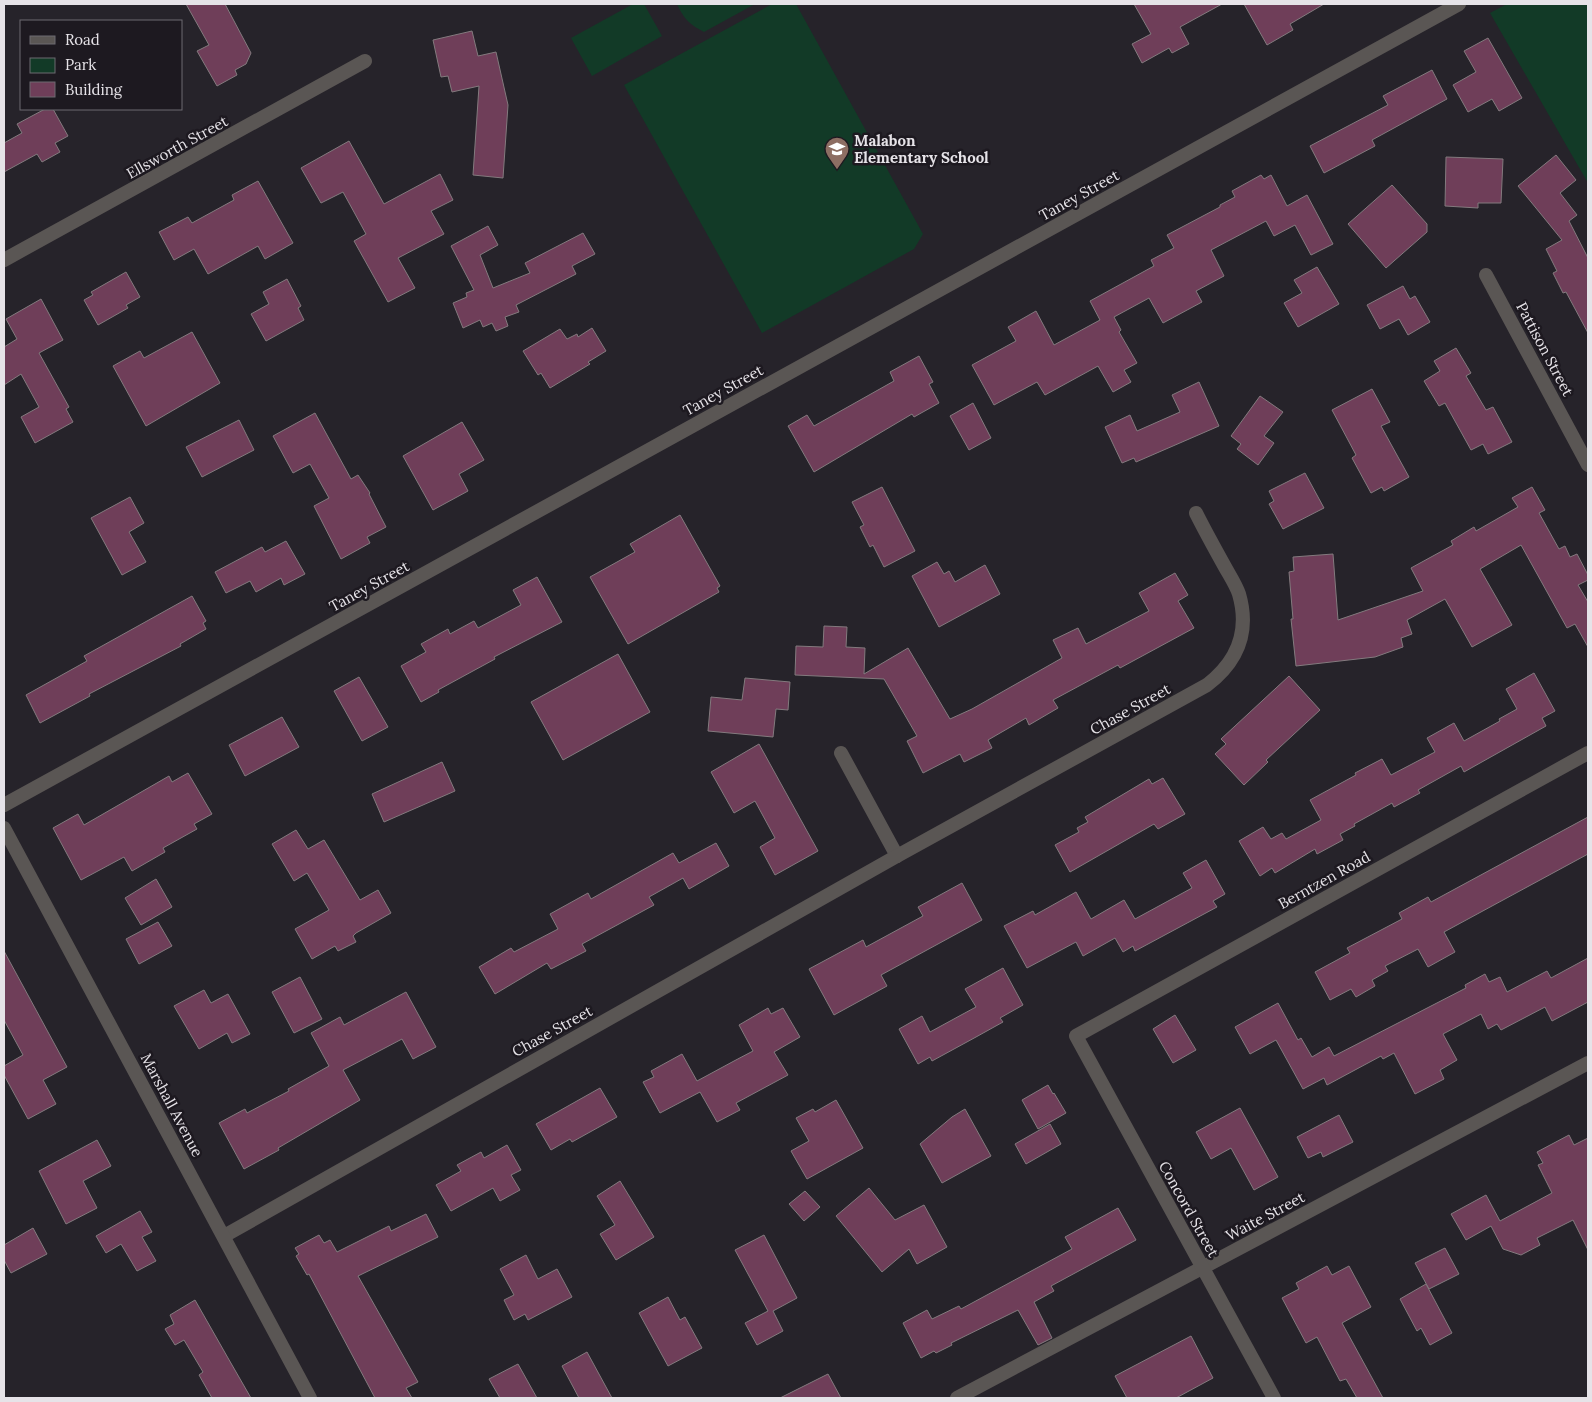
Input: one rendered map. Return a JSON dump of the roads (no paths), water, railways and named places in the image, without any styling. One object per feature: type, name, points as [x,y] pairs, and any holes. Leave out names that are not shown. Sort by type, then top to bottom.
[{"type":"street","name":"Taney Street","points":[[4,805],[1459,4]]},
{"type":"street","name":"Ellsworth Street","points":[[4,260],[365,61]]},
{"type":"street","name":"Pattison Street","points":[[1486,275],[1588,465]]},
{"type":"street","name":"Chase Street","points":[[224,1236],[896,856],[1207,685],[1221,674],[1236,654],[1241,635],[1243,614],[1239,592],[1196,513]]},
{"type":"street","points":[[841,753],[896,856]]},
{"type":"street","name":"Berntzen Road","points":[[1076,1036],[1588,753]]},
{"type":"street","name":"Marshall Avenue","points":[[4,828],[310,1398]]},
{"type":"street","name":"Concord Street","points":[[1076,1036],[1274,1398]]},
{"type":"street","name":"Waite Street","points":[[957,1398],[1588,1063]]},
{"type":"place","name":"Malabon Elementary School","points":[[837,170]]}]
